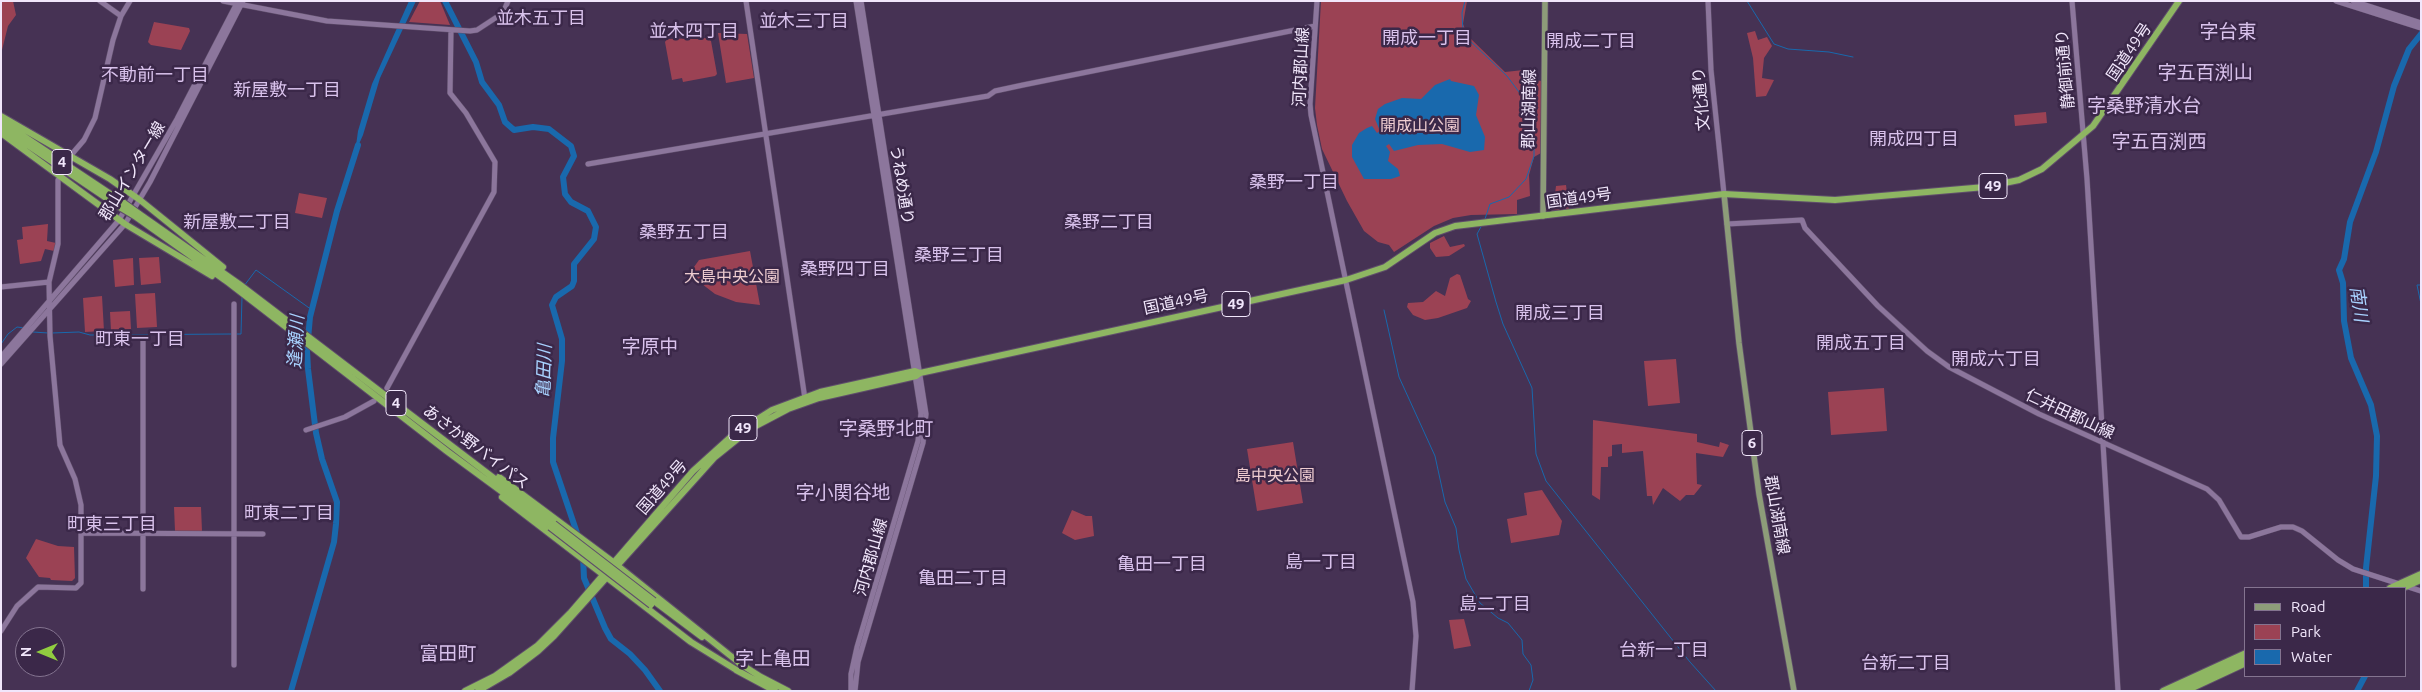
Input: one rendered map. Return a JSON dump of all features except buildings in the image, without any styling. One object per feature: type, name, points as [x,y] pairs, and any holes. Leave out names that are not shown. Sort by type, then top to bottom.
[{"type":"highway","name":"国道49号","points":[[465,691],[496,676],[537,646],[595,589],[693,471],[723,442],[772,410],[806,400],[836,388],[1346,280],[1385,267],[1435,233],[1448,228],[1724,194],[1835,200],[2001,185],[2019,180],[2042,169],[2084,135],[2107,108],[2179,1]]},
{"type":"highway","points":[[1,116],[110,179],[138,198],[232,275],[239,288]]},
{"type":"highway","name":"あさか野バイパス","points":[[1,121],[122,205]]},
{"type":"highway","name":"あさか野バイパス","points":[[1,126],[137,215],[239,288],[474,462],[552,526],[652,603],[740,668],[775,691]]},
{"type":"highway","points":[[1,133],[122,222],[239,288]]},
{"type":"highway","name":"あさか野バイパス","points":[[317,347],[448,452],[552,526]]},
{"type":"highway","points":[[448,452],[531,520],[691,642],[740,668]]},
{"type":"highway","points":[[474,462],[518,490],[616,564],[740,668]]},
{"type":"highway","points":[[2402,587],[2421,574]]},
{"type":"highway","points":[[2402,587],[2421,580]]},
{"type":"highway","name":"国道49号","points":[[478,691],[497,681],[538,652],[588,596]]},
{"type":"highway","points":[[2163,691],[2244,654]]},
{"type":"highway","points":[[2174,691],[2244,659]]},
{"type":"highway","points":[[2186,691],[2244,663]]},
{"type":"highway","name":"あさか野バイパス","points":[[740,668],[786,690]]},
{"type":"highway","points":[[2195,691],[2244,668]]},
{"type":"main road","name":"郡山湖南線","points":[[1543,216],[1545,1]]},
{"type":"main road","name":"郡山湖南線","points":[[1724,194],[1740,352],[1759,494],[1794,691]]},
{"type":"street","points":[[100,1],[121,16]]},
{"type":"street","points":[[72,154],[84,140],[95,118],[113,40],[121,16],[130,1]]},
{"type":"street","points":[[222,1],[328,21],[470,31],[477,30],[503,13],[508,1]]},
{"type":"street","points":[[746,1],[806,400]]},
{"type":"street","name":"うねめ通り","points":[[856,1],[876,115],[915,372]]},
{"type":"street","name":"うねめ通り","points":[[861,1],[876,115],[915,372]]},
{"type":"street","name":"河内郡山線","points":[[1317,1],[1311,115],[1414,602],[1416,636],[1412,691]]},
{"type":"street","name":"文化通り","points":[[1708,1],[1711,70],[1724,194]]},
{"type":"street","name":"静御前通り","points":[[2072,1],[2084,135],[2118,691]]},
{"type":"street","points":[[2336,1],[2417,24]]},
{"type":"street","points":[[2353,1],[2417,24],[2421,28]]},
{"type":"street","name":"郡山インター線","points":[[49,305],[122,222],[138,198],[240,3]]},
{"type":"street","points":[[588,164],[988,96],[1004,89],[1315,26]]},
{"type":"street","points":[[387,388],[396,375],[442,287],[471,238],[494,192],[495,162],[466,113],[450,93],[453,30]]},
{"type":"street","points":[[1,631],[17,606],[38,587],[76,588],[80,586],[80,505],[75,479],[60,446],[49,305],[49,282],[58,244],[58,180]]},
{"type":"street","name":"仁井田郡山線","points":[[1727,224],[1802,220],[1805,228],[1878,306],[1941,362],[2013,401],[2103,444],[2206,489],[2219,500],[2241,537],[2248,537],[2281,526],[2295,528],[2338,560],[2359,572],[2402,587]]},
{"type":"street","points":[[1,287],[49,282]]},
{"type":"street","points":[[234,304],[234,665]]},
{"type":"street","points":[[1,357],[49,305]]},
{"type":"street","points":[[1,364],[49,305]]},
{"type":"street","points":[[143,341],[144,589]]},
{"type":"street","name":"河内郡山線","points":[[850,691],[857,647],[918,441],[921,413],[915,372]]},
{"type":"street","name":"河内郡山線","points":[[855,691],[861,648],[923,442],[926,414],[915,372]]},
{"type":"street","points":[[306,430],[350,415],[374,401]]},
{"type":"street","points":[[81,533],[263,534]]},
{"type":"street","name":"仁井田郡山線","points":[[2407,588],[2421,591]]},
{"type":"green space","points":[[1,1],[13,1],[16,15],[8,26],[1,54]]},
{"type":"green space","points":[[420,1],[440,1],[450,25],[409,22]]},
{"type":"green space","name":"開成山公園","points":[[1321,1],[1467,1],[1463,24],[1468,36],[1505,72],[1533,69],[1533,80],[1542,81],[1541,153],[1534,157],[1529,175],[1530,196],[1517,200],[1517,214],[1471,215],[1453,218],[1434,226],[1394,252],[1389,245],[1378,242],[1364,231],[1322,149],[1317,125],[1315,108]]},
{"type":"green space","points":[[154,22],[189,28],[190,31],[181,50],[151,45],[148,42]]},
{"type":"green space","points":[[1755,31],[1758,40],[1767,37],[1772,46],[1764,58],[1762,78],[1774,80],[1766,96],[1756,97],[1753,58],[1747,33]]},
{"type":"green space","points":[[718,33],[747,34],[754,78],[726,83]]},
{"type":"green space","points":[[708,38],[711,41],[717,74],[683,82],[682,78],[672,80],[665,42],[667,39]]},
{"type":"green space","points":[[2046,112],[2047,123],[2015,126],[2014,115]]},
{"type":"green space","points":[[1566,185],[1569,209],[1544,211],[1544,195],[1555,194],[1556,186]]},
{"type":"green space","points":[[299,193],[327,198],[322,218],[295,213]]},
{"type":"green space","points":[[48,224],[47,241],[56,243],[54,251],[45,249],[41,261],[20,264],[17,240],[23,239],[22,227]]},
{"type":"green space","points":[[1444,236],[1450,247],[1464,244],[1465,246],[1449,256],[1436,257],[1430,248],[1430,243]]},
{"type":"green space","name":"大島中央公園","points":[[750,251],[760,305],[736,302],[715,294],[689,274],[699,260]]},
{"type":"green space","points":[[159,257],[161,283],[141,285],[139,258]]},
{"type":"green space","points":[[133,258],[134,285],[115,287],[113,260]]},
{"type":"green space","points":[[1457,274],[1460,275],[1468,299],[1471,301],[1467,308],[1438,318],[1425,320],[1413,315],[1407,307],[1408,303],[1423,302],[1436,291],[1445,296],[1450,278]]},
{"type":"green space","points":[[155,293],[157,327],[137,328],[135,294]]},
{"type":"green space","points":[[102,296],[104,331],[85,332],[83,298]]},
{"type":"green space","points":[[130,311],[131,329],[111,331],[110,312]]},
{"type":"green space","points":[[1676,359],[1680,403],[1648,406],[1644,361]]},
{"type":"green space","points":[[1884,388],[1887,431],[1831,435],[1828,392]]},
{"type":"green space","points":[[1593,420],[1697,434],[1697,442],[1719,447],[1720,442],[1729,445],[1723,457],[1696,453],[1697,484],[1702,485],[1694,495],[1686,495],[1680,501],[1663,488],[1653,505],[1652,496],[1647,496],[1643,451],[1622,453],[1622,444],[1612,445],[1612,456],[1608,457],[1608,467],[1601,467],[1600,500],[1592,495]]},
{"type":"green space","name":"島中央公園","points":[[1293,442],[1303,503],[1257,511],[1247,449]]},
{"type":"green space","points":[[1542,490],[1562,521],[1559,535],[1511,543],[1507,519],[1527,515],[1524,493]]},
{"type":"green space","points":[[174,507],[201,507],[202,531],[175,531]]},
{"type":"green space","points":[[1072,510],[1086,516],[1092,516],[1094,536],[1075,540],[1062,533]]},
{"type":"green space","points":[[36,539],[58,546],[74,547],[75,578],[72,581],[51,580],[50,578],[39,577],[26,558]]},
{"type":"green space","points":[[1464,619],[1471,646],[1454,649],[1449,620]]},
{"type":"water","points":[[409,1],[416,1],[380,78],[363,135],[355,153],[358,131],[372,84]]},
{"type":"water","points":[[1450,79],[1451,81],[1474,86],[1479,95],[1476,115],[1485,137],[1484,150],[1470,152],[1442,144],[1418,145],[1394,151],[1389,144],[1386,146],[1390,152],[1388,161],[1398,169],[1400,176],[1391,179],[1364,179],[1352,157],[1352,145],[1359,133],[1367,128],[1372,126],[1377,133],[1380,131],[1375,119],[1378,109],[1385,104],[1402,98],[1421,99],[1435,85]]},
{"type":"waterway","name":"亀田川","points":[[445,1],[476,62],[482,82],[499,105],[505,122],[514,130],[533,127],[549,129],[571,146],[574,156],[563,177],[565,194],[571,202],[588,211],[596,227],[594,239],[574,264],[574,281],[572,286],[556,297],[552,305],[562,339],[562,361],[553,438],[553,462],[579,539]]},
{"type":"waterway","points":[[1465,1],[1462,13],[1463,32],[1507,76],[1522,96],[1528,107],[1534,149],[1534,156],[1526,179],[1509,197],[1490,204],[1485,219]]},
{"type":"waterway","points":[[1747,1],[1774,44],[1788,49],[1829,52],[1853,57]]},
{"type":"waterway","name":"南川","points":[[2366,587],[2366,568],[2376,476],[2377,436],[2371,405],[2351,358],[2344,321],[2343,283],[2339,270],[2344,259],[2350,222],[2376,152],[2394,86],[2409,49],[2421,34]]},
{"type":"waterway","name":"逢瀬川","points":[[291,691],[334,542],[336,524],[337,502],[322,459],[316,433],[307,350],[310,317],[337,211],[358,145]]},
{"type":"waterway","points":[[1482,225],[1477,234],[1496,302],[1503,324],[1532,388],[1536,454],[1546,481],[1690,662],[1716,691]]},
{"type":"waterway","points":[[244,286],[256,270],[312,310]]},
{"type":"waterway","points":[[2421,285],[2417,285],[2421,304]]},
{"type":"waterway","points":[[237,334],[241,334],[242,297]]},
{"type":"waterway","points":[[1384,310],[1399,377],[1435,456],[1445,502],[1456,528],[1466,579],[1480,603],[1498,618],[1508,623],[1522,640],[1523,654],[1531,665],[1533,680],[1529,691]]},
{"type":"waterway","points":[[1,344],[8,334],[17,327],[25,328]]},
{"type":"waterway","points":[[33,332],[48,333]]},
{"type":"waterway","points":[[52,333],[79,332],[90,335],[233,334]]},
{"type":"waterway","name":"亀田川","points":[[583,556],[584,578],[611,639],[630,654],[645,670],[660,691]]},
{"type":"waterway","name":"南川","points":[[2357,691],[2364,677]]},
{"type":"district","name":"並木五丁目","points":[[541,18]]},
{"type":"district","name":"並木三丁目","points":[[804,21]]},
{"type":"district","name":"並木四丁目","points":[[694,31]]},
{"type":"district","name":"字台東","points":[[2228,32]]},
{"type":"district","name":"開成一丁目","points":[[1427,38]]},
{"type":"district","name":"開成二丁目","points":[[1591,41]]},
{"type":"district","name":"字五百渕山","points":[[2205,73]]},
{"type":"district","name":"不動前一丁目","points":[[155,75]]},
{"type":"district","name":"新屋敷一丁目","points":[[287,90]]},
{"type":"district","name":"字桑野清水台","points":[[2144,106]]},
{"type":"district","name":"開成四丁目","points":[[1914,139]]},
{"type":"district","name":"字五百渕西","points":[[2159,142]]},
{"type":"district","name":"桑野一丁目","points":[[1294,182]]},
{"type":"district","name":"新屋敷二丁目","points":[[237,222]]},
{"type":"district","name":"桑野二丁目","points":[[1109,222]]},
{"type":"district","name":"桑野五丁目","points":[[684,232]]},
{"type":"district","name":"桑野三丁目","points":[[959,255]]},
{"type":"district","name":"桑野四丁目","points":[[845,269]]},
{"type":"district","name":"開成三丁目","points":[[1560,313]]},
{"type":"district","name":"町東一丁目","points":[[140,339]]},
{"type":"district","name":"開成五丁目","points":[[1861,343]]},
{"type":"district","name":"字原中","points":[[650,347]]},
{"type":"district","name":"開成六丁目","points":[[1996,359]]},
{"type":"district","name":"字桑野北町","points":[[886,429]]},
{"type":"district","name":"字小関谷地","points":[[843,493]]},
{"type":"district","name":"町東二丁目","points":[[289,513]]},
{"type":"district","name":"町東三丁目","points":[[112,524]]},
{"type":"district","name":"島一丁目","points":[[1321,562]]},
{"type":"district","name":"亀田一丁目","points":[[1162,564]]},
{"type":"district","name":"亀田二丁目","points":[[963,578]]},
{"type":"district","name":"島二丁目","points":[[1495,604]]},
{"type":"district","name":"台新一丁目","points":[[1664,650]]},
{"type":"district","name":"富田町","points":[[448,654]]},
{"type":"district","name":"字上亀田","points":[[773,659]]},
{"type":"district","name":"台新二丁目","points":[[1906,663]]}]
